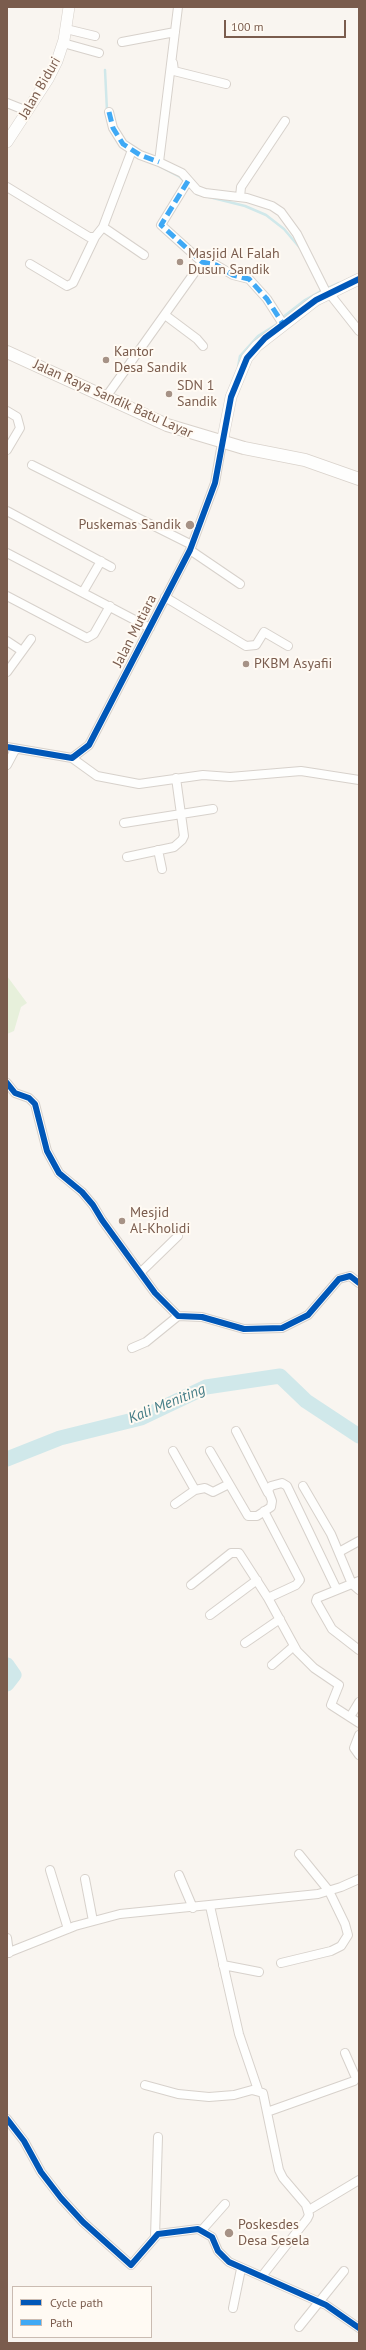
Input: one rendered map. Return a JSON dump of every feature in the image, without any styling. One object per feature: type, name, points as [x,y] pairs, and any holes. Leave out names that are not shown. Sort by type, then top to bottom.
[{"type":"main road","name":"Jalan Raya Sandik Batu Layar","points":[[7,352],[167,425],[222,442],[304,460],[359,479]]},
{"type":"street","name":"Jalan Biduri","points":[[7,142],[48,79],[63,43],[69,7]]},
{"type":"street","points":[[159,162],[179,8]]},
{"type":"street","points":[[66,29],[95,36]]},
{"type":"street","points":[[122,42],[175,32]]},
{"type":"street","points":[[63,43],[99,53]]},
{"type":"street","points":[[172,58],[174,71],[226,84]]},
{"type":"street","points":[[7,103],[27,111]]},
{"type":"street","points":[[109,112],[117,136],[131,151],[182,173],[186,183],[197,190],[205,193],[240,197],[272,206],[281,212],[297,234],[326,291],[359,331]]},
{"type":"street","points":[[240,197],[241,187],[285,121]]},
{"type":"street","points":[[30,264],[67,286],[71,286],[95,237],[103,228],[131,151]]},
{"type":"street","points":[[186,183],[161,225],[202,262],[216,265],[233,275],[249,279],[267,299],[281,321]]},
{"type":"street","points":[[7,187],[76,229],[95,237]]},
{"type":"street","points":[[103,228],[144,255]]},
{"type":"street","points":[[106,397],[202,262]]},
{"type":"street","points":[[222,442],[231,397],[247,358],[281,321],[326,291],[359,279]]},
{"type":"street","points":[[165,314],[197,339],[203,346]]},
{"type":"street","points":[[7,411],[19,421],[20,428],[7,450]]},
{"type":"street","name":"Jalan Mutiara","points":[[72,758],[86,749],[92,741],[191,547],[215,483],[222,442]]},
{"type":"street","points":[[32,465],[191,547],[240,584]]},
{"type":"street","points":[[7,511],[111,566]]},
{"type":"street","points":[[7,553],[150,628]]},
{"type":"street","points":[[83,592],[100,561]]},
{"type":"street","points":[[7,596],[87,638],[94,634],[110,606]]},
{"type":"street","points":[[165,597],[246,646],[252,647],[256,645],[264,632],[288,646]]},
{"type":"street","points":[[7,672],[31,639]]},
{"type":"street","points":[[7,641],[22,651]]},
{"type":"street","points":[[7,765],[11,749],[72,758],[91,774],[118,781],[140,784],[203,775],[230,777],[301,771],[359,780]]},
{"type":"street","points":[[127,857],[174,847],[182,840],[184,836],[176,778]]},
{"type":"street","points":[[124,823],[213,809]]},
{"type":"street","points":[[158,850],[162,869]]},
{"type":"street","points":[[7,1083],[17,1095],[34,1102],[47,1151],[54,1166],[65,1179],[82,1192],[94,1205],[102,1220],[162,1302],[178,1316],[202,1317],[244,1329],[282,1328],[308,1315],[341,1278],[350,1276],[359,1283]]},
{"type":"street","points":[[141,1272],[178,1236]]},
{"type":"street","points":[[132,1348],[146,1342],[178,1316]]},
{"type":"street","points":[[210,1451],[248,1516],[257,1516],[264,1511],[272,1504],[268,1493],[236,1432]]},
{"type":"street","points":[[173,1451],[195,1490]]},
{"type":"street","points":[[268,1493],[271,1486],[282,1483],[287,1486],[337,1590]]},
{"type":"street","points":[[175,1504],[195,1490],[205,1488],[213,1492],[229,1484]]},
{"type":"street","points":[[303,1486],[331,1534],[359,1590]]},
{"type":"street","points":[[264,1511],[300,1580],[296,1585],[268,1598]]},
{"type":"street","points":[[339,1552],[359,1541]]},
{"type":"street","points":[[191,1585],[236,1552],[242,1555],[268,1598],[294,1646],[302,1657],[314,1668],[339,1684],[331,1704],[359,1723]]},
{"type":"street","points":[[210,1615],[257,1580]]},
{"type":"street","points":[[356,1583],[317,1598],[316,1602],[332,1629],[359,1650]]},
{"type":"street","points":[[244,1643],[280,1619]]},
{"type":"street","points":[[272,1665],[294,1646]]},
{"type":"street","points":[[350,1717],[359,1702]]},
{"type":"street","points":[[359,1735],[354,1748],[359,1754]]},
{"type":"street","points":[[281,1963],[331,1951],[346,1941],[348,1932],[329,1891],[299,1854]]},
{"type":"street","points":[[50,1870],[68,1929]]},
{"type":"street","points":[[179,1875],[193,1908]]},
{"type":"street","points":[[7,1938],[8,1953],[68,1929],[120,1914],[193,1908],[329,1891],[359,1878]]},
{"type":"street","points":[[85,1879],[93,1921]]},
{"type":"street","points":[[210,1906],[239,2034],[258,2090],[264,2095],[279,2170],[308,2210],[308,2219],[262,2276]]},
{"type":"street","points":[[223,1965],[259,1972]]},
{"type":"street","points":[[267,2112],[354,2081],[356,2078],[345,2053]]},
{"type":"street","points":[[145,2085],[178,2094],[209,2097],[258,2090]]},
{"type":"street","points":[[7,2119],[24,2141],[40,2172],[61,2198],[131,2265],[155,2237],[166,2232],[195,2229],[202,2230],[212,2237],[224,2258],[241,2269],[262,2276],[288,2290],[320,2302],[359,2328]]},
{"type":"street","points":[[155,2237],[158,2137]]},
{"type":"street","points":[[308,2210],[359,2180]]},
{"type":"street","points":[[202,2230],[225,2204]]},
{"type":"street","points":[[233,2308],[241,2269]]},
{"type":"street","points":[[299,2328],[344,2271]]},
{"type":"green space","points":[[7,976],[27,1003],[21,1007],[14,1031],[7,1034]]},
{"type":"waterway","points":[[105,70],[107,111]]},
{"type":"waterway","points":[[161,167],[180,177],[197,194],[245,206],[266,215],[284,229],[300,248]]},
{"type":"waterway","points":[[326,289],[339,283]]},
{"type":"waterway","points":[[283,317],[305,300],[321,291]]},
{"type":"waterway","points":[[238,367],[240,356],[258,336],[277,324]]},
{"type":"waterway","name":"Kali Meniting","points":[[7,1459],[60,1438],[141,1418],[206,1387],[280,1376],[306,1401],[359,1436]]},
{"type":"waterway","name":"Kali Meniting","points":[[7,1665],[14,1675],[7,1684]]},
{"type":"marked path","points":[[109,112],[113,128],[123,144],[140,155],[159,162]]},
{"type":"marked path","points":[[188,181],[161,225],[202,262],[216,265],[233,275],[249,279],[267,299],[283,324]]},
{"type":"cycle path","points":[[7,747],[72,758],[89,745],[190,550],[215,483],[231,397],[247,358],[265,338],[316,300],[359,279]]},
{"type":"cycle path","points":[[7,1083],[15,1093],[29,1098],[35,1104],[47,1151],[59,1173],[82,1192],[93,1205],[102,1220],[155,1293],[178,1316],[202,1317],[244,1329],[282,1328],[308,1315],[339,1279],[350,1276],[359,1283]]},
{"type":"cycle path","points":[[7,2119],[24,2141],[41,2172],[61,2198],[83,2222],[131,2265],[158,2234],[198,2229],[212,2237],[218,2251],[229,2262],[326,2305],[359,2328]]},
{"type":"place","name":"Masjid Al Falah Dusun Sandik","points":[[180,262]]},
{"type":"place","name":"Kantor Desa Sandik","points":[[106,360]]},
{"type":"place","name":"SDN 1 Sandik","points":[[169,394]]},
{"type":"place","name":"Puskemas Sandik","points":[[190,525]]},
{"type":"place","name":"PKBM Asyafii","points":[[246,664]]},
{"type":"place","name":"Mesjid Al-Kholidi","points":[[122,1221]]},
{"type":"place","name":"Poskesdes Desa Sesela","points":[[229,2233]]}]
